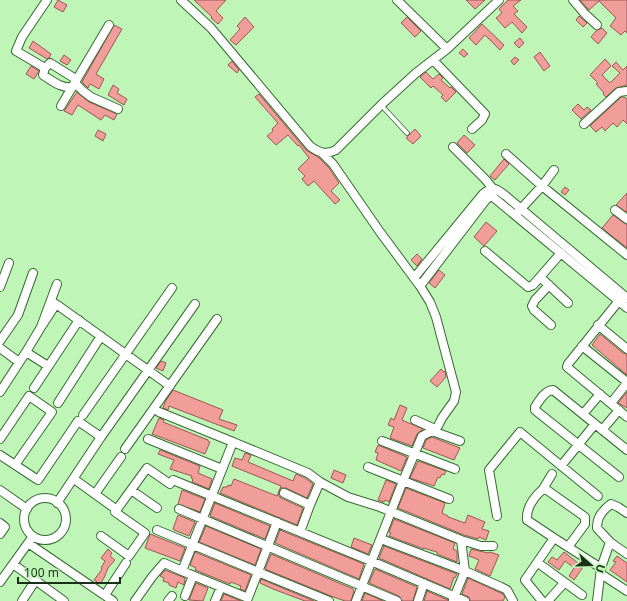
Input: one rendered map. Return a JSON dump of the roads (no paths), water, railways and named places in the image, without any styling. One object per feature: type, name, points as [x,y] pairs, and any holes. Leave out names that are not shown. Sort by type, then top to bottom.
[{"type":"street","points":[[45,68],[16,51],[22,37],[47,0]]},
{"type":"street","points":[[181,0],[211,28],[310,146],[322,153],[333,164],[420,286],[430,302],[436,317],[456,392],[454,401],[438,426],[434,430],[422,436],[356,601]]},
{"type":"street","points":[[397,0],[447,48]]},
{"type":"street","points":[[322,153],[336,150],[381,105],[447,48],[499,0]]},
{"type":"street","points":[[574,0],[585,14],[597,25]]},
{"type":"street","points":[[61,106],[109,25]]},
{"type":"street","points":[[433,60],[485,114],[482,120],[472,129]]},
{"type":"street","points":[[75,84],[62,86],[42,75],[45,68],[50,63],[74,78],[75,84],[91,97],[118,109]]},
{"type":"street","points":[[584,124],[619,92],[627,91]]},
{"type":"street","points":[[453,147],[515,215],[561,253],[624,297]]},
{"type":"street","points":[[506,154],[542,186],[627,255]]},
{"type":"street","points":[[515,215],[542,186],[554,170]]},
{"type":"street","points":[[420,286],[483,194],[488,189],[494,193],[503,194],[521,208],[624,297],[627,308]]},
{"type":"street","points":[[615,210],[627,220]]},
{"type":"street","points":[[414,278],[465,222]]},
{"type":"street","points":[[485,251],[528,287],[534,301]]},
{"type":"street","points":[[528,287],[533,285],[561,253]]},
{"type":"street","points":[[0,286],[9,263]]},
{"type":"street","points":[[0,341],[18,315],[33,273]]},
{"type":"street","points":[[540,277],[568,303]]},
{"type":"street","points":[[41,327],[57,284]]},
{"type":"street","points":[[549,285],[534,301],[532,306],[534,310],[551,325]]},
{"type":"street","points":[[83,415],[172,288]]},
{"type":"street","points":[[624,297],[598,325],[568,364],[567,368],[627,417]]},
{"type":"street","points":[[0,392],[56,304],[170,386]]},
{"type":"street","points":[[57,503],[101,437],[195,304]]},
{"type":"street","points":[[95,494],[217,319]]},
{"type":"street","points":[[34,388],[78,320]]},
{"type":"street","points":[[598,325],[627,349]]},
{"type":"street","points":[[58,403],[101,336]]},
{"type":"street","points":[[582,346],[627,383],[611,403]]},
{"type":"street","points":[[0,348],[19,362]]},
{"type":"street","points":[[26,352],[48,366]]},
{"type":"street","points":[[619,477],[535,410],[535,407],[546,392],[552,390],[627,450]]},
{"type":"street","points":[[583,414],[600,394]]},
{"type":"street","points":[[1,436],[29,396],[52,412],[16,465]]},
{"type":"street","points":[[602,430],[619,410]]},
{"type":"street","points":[[159,412],[308,473],[320,482],[348,497],[392,512],[462,540],[481,546],[493,546]]},
{"type":"street","points":[[415,420],[460,441]]},
{"type":"street","points":[[0,455],[38,480],[78,421],[101,437]]},
{"type":"street","points":[[561,466],[594,424]]},
{"type":"street","points":[[497,516],[489,470],[520,432],[598,496]]},
{"type":"street","points":[[148,439],[222,469]]},
{"type":"street","points":[[382,441],[456,469]]},
{"type":"street","points":[[182,571],[233,442]]},
{"type":"street","points":[[368,467],[449,499]]},
{"type":"street","points":[[101,536],[129,556],[145,534],[115,512],[147,468],[172,482],[212,496],[372,561],[424,583],[453,599],[465,601]]},
{"type":"street","points":[[552,474],[526,512],[527,520],[568,547],[627,591]]},
{"type":"street","points":[[74,479],[117,510]]},
{"type":"street","points":[[300,532],[320,482]]},
{"type":"street","points":[[543,489],[585,518],[585,524],[568,547]]},
{"type":"street","points":[[0,490],[27,509]]},
{"type":"street","points":[[131,490],[157,508]]},
{"type":"street","points":[[284,494],[310,505]]},
{"type":"street","points":[[31,540],[48,540],[61,532],[65,525],[65,518],[63,510],[57,503],[48,499],[42,499],[36,501],[27,509],[24,516],[24,524],[31,540],[113,601]]},
{"type":"street","points":[[627,513],[611,504],[604,509],[597,520],[597,528],[610,542],[627,554]]},
{"type":"street","points":[[179,509],[397,601]]},
{"type":"street","points":[[136,601],[152,577],[164,563],[248,598],[277,522]]},
{"type":"street","points":[[0,523],[5,527],[0,534]]},
{"type":"street","points":[[157,530],[329,601]]},
{"type":"street","points":[[542,601],[525,580],[554,538]]},
{"type":"street","points":[[381,539],[501,587],[507,590],[513,601]]},
{"type":"street","points":[[0,582],[31,540]]},
{"type":"street","points":[[453,599],[464,571],[462,540]]},
{"type":"street","points":[[597,601],[601,571],[610,542]]},
{"type":"street","points":[[104,595],[126,563]]},
{"type":"street","points":[[538,563],[582,595]]},
{"type":"street","points":[[13,564],[64,601]]},
{"type":"street","points":[[185,596],[193,576]]},
{"type":"street","points":[[22,601],[35,581]]},
{"type":"street","points":[[418,601],[424,583]]},
{"type":"street","points":[[548,601],[564,583]]},
{"type":"street","points":[[216,601],[221,587]]},
{"type":"lane","points":[[381,105],[407,133]]}]
